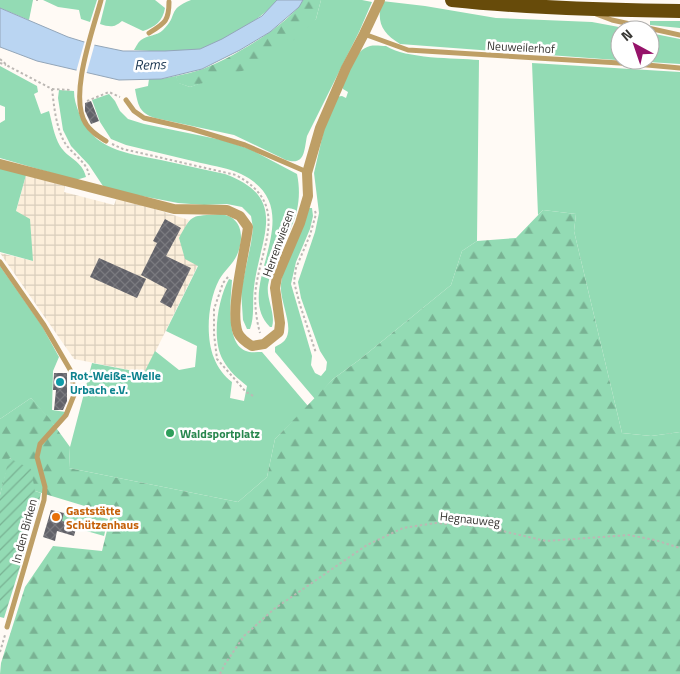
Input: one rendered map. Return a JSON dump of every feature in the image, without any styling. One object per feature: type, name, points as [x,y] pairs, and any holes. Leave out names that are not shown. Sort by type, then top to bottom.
[{"type":"highway","points":[[452,0],[511,6],[584,10],[680,11]]},
{"type":"street","name":"Herrenwiesen","points":[[0,164],[174,209],[227,210],[240,216],[248,227],[246,243],[240,262],[236,313],[238,333],[244,341],[252,346],[264,344],[279,332],[280,323],[275,288],[277,277],[300,223],[308,196],[307,173],[320,128],[346,68],[380,0]]},
{"type":"lane","points":[[101,0],[81,78],[79,104],[85,122],[95,134],[106,141]]},
{"type":"lane","points":[[149,33],[164,23],[169,14],[169,2]]},
{"type":"lane","points":[[584,10],[612,20],[680,35]]},
{"type":"lane","name":"Neuweilerhof","points":[[364,34],[408,50],[680,68]]},
{"type":"lane","points":[[126,100],[134,111],[144,118],[192,129],[245,145],[307,173]]},
{"type":"lane","name":"In den Birken","points":[[0,262],[44,325],[72,373],[74,395],[66,415],[40,444],[36,457],[44,487],[44,500],[8,627]]},
{"type":"path","points":[[0,59],[8,66]]},
{"type":"path","points":[[0,63],[52,89],[79,90]]},
{"type":"path","points":[[52,89],[59,128],[65,143],[87,167],[89,173],[88,188]]},
{"type":"path","points":[[79,104],[109,92],[126,100]]},
{"type":"path","points":[[316,214],[310,235],[296,268],[294,282],[316,353]]},
{"type":"path","points":[[240,262],[223,282],[214,309],[214,334],[217,359],[246,392],[255,398]]},
{"type":"path","name":"Hegnauweg","points":[[220,674],[244,636],[274,609],[367,545],[403,528],[436,523],[485,527],[546,540],[629,535],[655,540],[680,548]]},
{"type":"path","points":[[0,652],[8,627]]},
{"type":"shaded area","points":[[26,175],[65,185],[64,192],[114,205],[117,197],[189,220],[179,239],[198,265],[145,373],[74,359],[0,253],[33,261],[16,212]]},
{"type":"green space","points":[[0,0],[33,0],[29,20],[0,8]]},
{"type":"green space","points":[[43,0],[97,0],[90,22],[81,19],[79,10],[58,7]]},
{"type":"green space","points":[[106,0],[155,0],[165,8],[158,23],[143,31],[122,21],[112,26],[100,24]]},
{"type":"green space","points":[[191,0],[277,0],[263,14],[230,36],[200,49],[184,51],[134,50],[141,40],[163,30],[171,20],[175,10]]},
{"type":"green space","points":[[303,0],[321,0],[316,19],[285,48],[255,67],[190,87],[178,83],[176,76],[200,70],[228,58],[258,40],[285,20]]},
{"type":"green space","points":[[321,0],[362,0],[372,2],[307,136],[304,152],[297,161],[286,160],[234,135],[155,118],[146,114],[140,108],[135,89],[148,86],[149,79],[176,76],[179,83],[190,87],[218,77],[316,19]]},
{"type":"green space","points":[[382,1],[496,18],[592,22],[610,25],[610,60],[400,44],[389,36],[382,26],[380,8]]},
{"type":"green space","points":[[660,21],[680,21],[680,28],[660,26]]},
{"type":"green space","points":[[660,35],[680,39],[680,64],[660,63]]},
{"type":"green space","points":[[386,46],[418,56],[479,60],[477,241],[462,251],[451,285],[333,379],[315,399],[275,352],[275,347],[282,343],[288,335],[288,321],[281,291],[283,274],[309,208],[312,208],[313,216],[310,229],[296,262],[291,284],[312,356],[311,365],[315,373],[321,376],[326,370],[327,362],[320,351],[301,298],[298,282],[315,232],[319,213],[314,173],[325,125],[335,97],[342,96],[346,98],[348,92],[343,89],[341,83],[349,67],[356,56],[365,48]]},
{"type":"green space","points":[[532,63],[610,68],[610,70],[680,72],[680,432],[651,436],[622,433],[574,231],[576,214],[543,210],[538,215]]},
{"type":"green space","points":[[0,66],[37,86],[38,92],[34,94],[41,114],[49,111],[60,146],[78,163],[86,177],[76,180],[0,158],[0,123],[5,120],[5,107],[0,105]]},
{"type":"green space","points":[[59,90],[74,91],[77,107],[85,125],[93,135],[112,148],[135,155],[225,174],[245,184],[258,195],[264,207],[266,221],[265,236],[254,287],[250,329],[247,329],[243,320],[241,291],[253,228],[251,216],[242,207],[227,204],[178,203],[105,189],[89,165],[71,146],[63,130],[58,98]]},
{"type":"green space","points":[[109,94],[120,111],[128,119],[222,140],[250,149],[297,174],[298,206],[294,220],[272,270],[268,285],[268,296],[273,316],[272,327],[270,327],[260,311],[259,292],[272,228],[271,208],[262,189],[232,170],[126,145],[111,139],[100,122],[92,100]]},
{"type":"green space","points":[[0,167],[26,175],[16,211],[30,219],[33,261],[0,252]]},
{"type":"green space","points":[[543,210],[576,214],[574,231],[622,433],[651,436],[680,432],[680,674],[0,674],[1,663],[25,587],[53,546],[102,551],[111,514],[35,491],[10,458],[0,495],[0,419],[31,398],[49,418],[70,447],[69,468],[238,502],[267,477],[275,439],[333,379],[451,285],[462,251],[477,241],[516,238]]},
{"type":"green space","points":[[220,214],[233,219],[237,223],[241,235],[237,255],[215,288],[209,319],[209,339],[214,358],[222,372],[232,382],[230,398],[244,401],[247,386],[225,364],[217,341],[219,308],[229,279],[232,280],[230,308],[232,330],[239,347],[248,352],[262,352],[308,406],[275,439],[267,477],[238,502],[69,468],[70,447],[92,363],[144,373],[155,351],[179,370],[195,367],[197,346],[166,331],[198,266],[185,259],[179,238],[187,224],[194,217]]},
{"type":"green space","points":[[0,266],[42,326],[59,357],[53,371],[52,410],[66,412],[54,425],[31,398],[0,419]]},
{"type":"green space","points":[[9,458],[31,469],[35,491],[41,493],[37,510],[29,512],[19,548],[24,554],[4,618],[0,617],[0,495]]},
{"type":"green space","points":[[65,508],[108,519],[104,536],[76,528],[62,521]]},
{"type":"water","name":"Rems","points":[[277,0],[303,0],[299,7],[270,32],[240,50],[202,69],[161,79],[119,80],[37,61],[0,47],[0,8],[68,37],[94,45],[123,51],[165,51],[200,49],[222,39],[262,16]]},
{"type":"pier","points":[[85,40],[95,43],[86,75],[76,72]]},
{"type":"building","points":[[91,101],[99,121],[91,124],[85,111],[85,103]]},
{"type":"building","points":[[165,219],[181,228],[166,256],[191,268],[171,308],[160,302],[167,289],[141,275],[157,243],[153,241]]},
{"type":"building","points":[[99,258],[146,279],[137,298],[90,277]]},
{"type":"building","points":[[54,373],[67,373],[67,401],[63,410],[54,410],[56,390],[53,390]]},
{"type":"building","points":[[51,510],[64,513],[62,521],[77,525],[74,536],[57,531],[55,541],[43,537]]},
{"type":"place","name":"Rot-Weiße-Welle Urbach e.V.","points":[[60,382]]},
{"type":"place","name":"Waldsportplatz","points":[[170,433]]},
{"type":"place","name":"Gaststätte Schützenhaus","points":[[56,517]]}]
